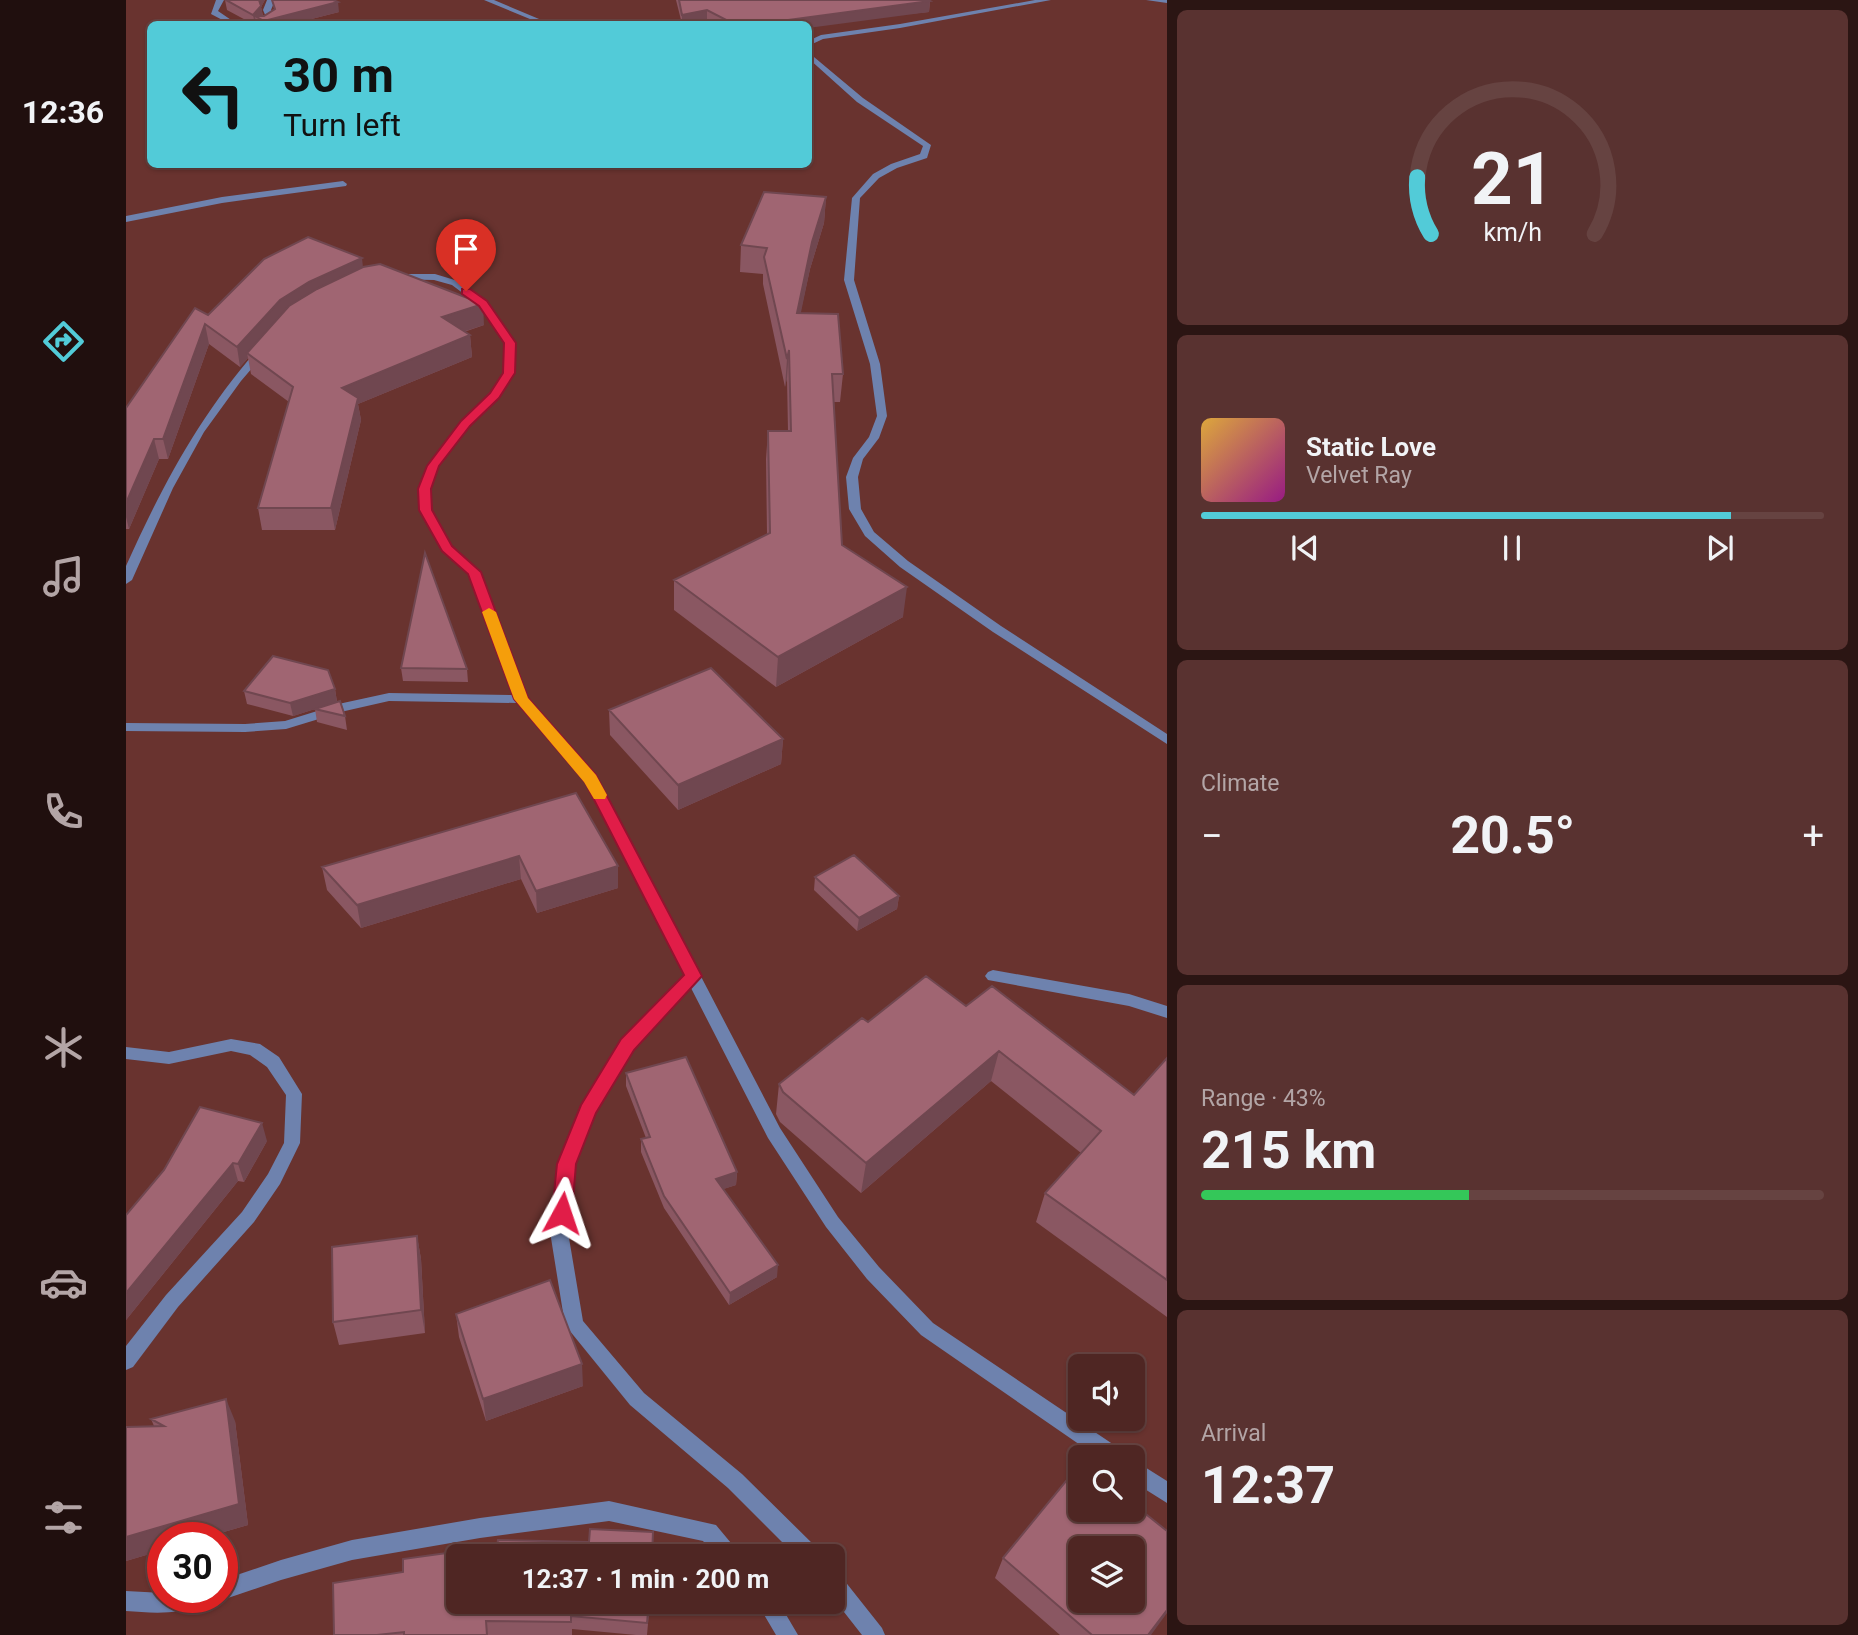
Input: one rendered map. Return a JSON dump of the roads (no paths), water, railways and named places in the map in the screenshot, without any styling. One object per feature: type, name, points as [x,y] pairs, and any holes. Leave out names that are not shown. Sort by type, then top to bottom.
[{"type":"street","points":[[220,0],[214,12],[229,21]]},
{"type":"street","points":[[265,21],[270,18],[267,10],[271,0]]},
{"type":"street","points":[[488,0],[540,21]]},
{"type":"street","points":[[812,42],[821,37],[1047,0]]},
{"type":"street","points":[[1150,0],[1167,1]]},
{"type":"street","points":[[812,58],[860,100],[927,145],[924,156],[894,166],[876,176],[856,198],[849,280],[875,364],[882,416],[874,438],[858,458],[852,477],[855,509],[869,534],[904,564],[997,629],[1167,740]]},
{"type":"street","points":[[126,219],[160,210],[343,184]]},
{"type":"street","points":[[385,278],[415,275],[454,283],[483,304],[510,343],[509,373],[505,380],[495,395],[466,423],[433,466],[425,489],[425,510],[447,548],[474,572],[522,699],[591,779],[781,1144],[832,1222],[873,1273],[927,1329],[1097,1445]]},
{"type":"street","points":[[126,580],[172,475],[208,417],[271,341]]},
{"type":"street","points":[[126,727],[245,729],[286,725],[343,707],[389,697],[522,699]]},
{"type":"street","points":[[693,976],[628,1044],[588,1111],[567,1164],[560,1237],[574,1325],[637,1399],[735,1481],[799,1544]]},
{"type":"street","points":[[993,976],[1129,1000],[1167,1012]]},
{"type":"street","points":[[126,1054],[169,1058],[231,1045],[254,1049],[273,1062],[294,1094],[292,1143],[274,1179],[248,1217],[172,1301],[126,1361]]},
{"type":"street","points":[[1145,1478],[1167,1493]]},
{"type":"street","points":[[238,1585],[352,1550],[480,1528],[609,1511],[709,1532],[719,1544]]},
{"type":"street","points":[[845,1597],[875,1635]]},
{"type":"street","points":[[126,1601],[147,1602]]},
{"type":"street","points":[[774,1614],[788,1635]]}]
